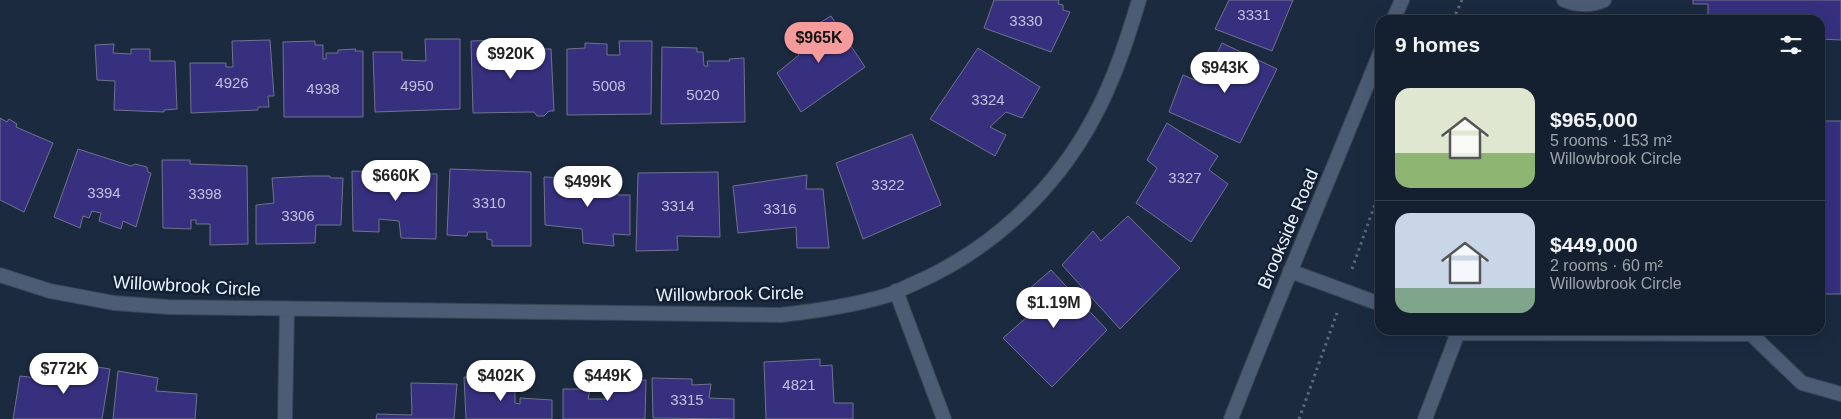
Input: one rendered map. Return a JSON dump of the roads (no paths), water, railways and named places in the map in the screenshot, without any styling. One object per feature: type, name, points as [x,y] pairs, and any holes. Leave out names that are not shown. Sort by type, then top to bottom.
[{"type":"street","name":"Willowbrook Circle","points":[[0,275],[50,291],[114,302],[168,307],[781,315],[829,310],[887,295],[941,272],[991,240],[1038,196],[1072,153],[1095,117],[1123,53],[1139,0]]},
{"type":"street","points":[[1396,15],[1402,0]]},
{"type":"street","points":[[1564,0],[1572,3],[1587,4],[1604,0]]},
{"type":"street","name":"Brookside Road","points":[[1231,419],[1275,305],[1375,65]]},
{"type":"street","points":[[1290,271],[1375,302]]},
{"type":"street","points":[[896,291],[944,419]]},
{"type":"street","points":[[285,419],[286,308]]},
{"type":"street","points":[[1425,419],[1455,335]]},
{"type":"street","points":[[1754,335],[1802,384],[1841,394]]}]
